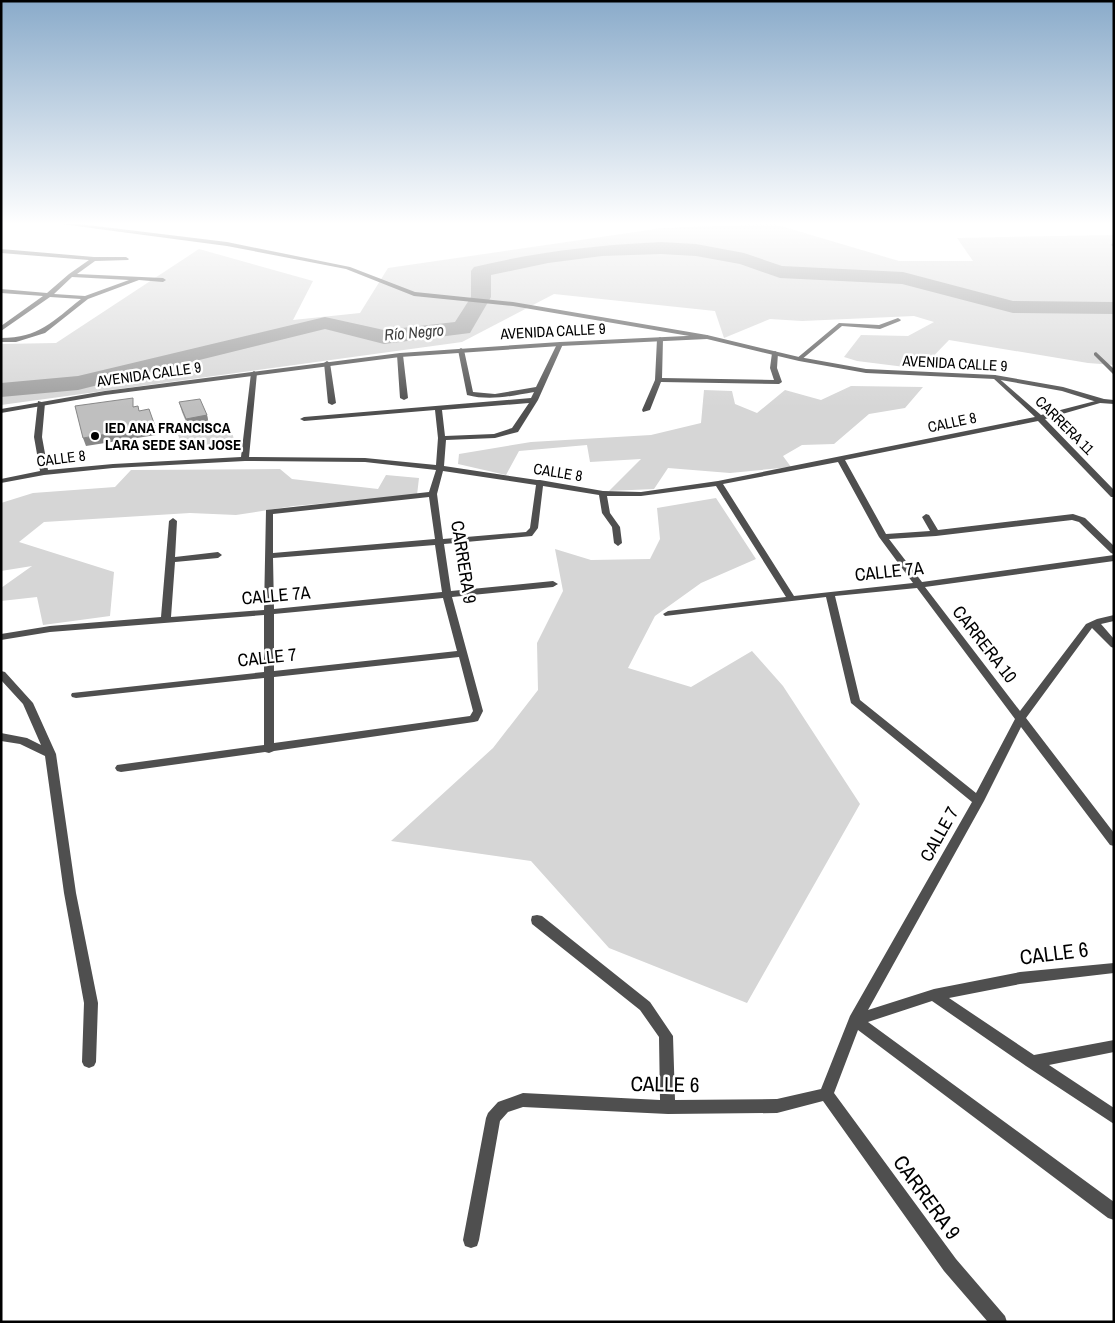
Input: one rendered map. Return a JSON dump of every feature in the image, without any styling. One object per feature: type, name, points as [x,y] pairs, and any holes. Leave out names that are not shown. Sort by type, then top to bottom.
[{"type":"street","points":[[1,329],[61,284]]},
{"type":"street","points":[[1,340],[16,340],[43,332],[86,298],[124,284]]},
{"type":"street","points":[[388,284],[414,294],[513,304],[707,337]]},
{"type":"street","points":[[1,291],[86,298]]},
{"type":"street","points":[[799,359],[841,324],[880,327],[898,320]]},
{"type":"street","name":"AVENIDA CALLE 9","points":[[1,410],[254,373],[400,355],[560,344],[707,337],[799,359],[884,373],[995,377],[1063,389],[1103,401]]},
{"type":"street","points":[[646,410],[658,380],[660,339]]},
{"type":"street","points":[[442,438],[505,435],[515,430],[534,400],[560,344]]},
{"type":"street","points":[[461,350],[470,393],[476,396],[487,396],[538,389]]},
{"type":"street","points":[[658,380],[778,382],[772,362],[775,353]]},
{"type":"street","points":[[1096,354],[1114,374]]},
{"type":"street","points":[[400,355],[404,398]]},
{"type":"street","points":[[327,363],[332,403]]},
{"type":"street","points":[[245,459],[254,373]]},
{"type":"street","name":"CARRERA 11","points":[[995,377],[1040,418],[1114,495]]},
{"type":"street","points":[[304,419],[534,400]]},
{"type":"street","points":[[1103,401],[1114,402]]},
{"type":"street","name":"CALLE 8","points":[[1,481],[44,473],[113,466],[245,459],[365,460],[440,468],[603,493],[641,494],[718,483],[840,459],[1040,418],[1103,401]]},
{"type":"street","points":[[41,403],[38,437],[44,473]]},
{"type":"street","name":"CARRERA 9","points":[[269,749],[474,718],[478,710],[447,596],[439,540],[433,494],[440,468],[442,438],[438,408]]},
{"type":"street","name":"CARRERA 10","points":[[840,459],[883,537],[1114,842]]},
{"type":"street","points":[[269,556],[439,540],[529,534],[534,528],[540,482]]},
{"type":"street","points":[[718,483],[792,598]]},
{"type":"street","points":[[603,493],[606,513],[616,526],[618,543]]},
{"type":"street","points":[[122,768],[269,749],[269,512],[433,494]]},
{"type":"street","points":[[883,537],[936,533],[1073,516],[1082,520],[1114,551]]},
{"type":"street","points":[[926,517],[936,533]]},
{"type":"street","points":[[166,620],[172,560],[173,521]]},
{"type":"street","points":[[172,560],[218,555]]},
{"type":"street","name":"CALLE 7A","points":[[668,614],[792,598],[918,585],[1114,558]]},
{"type":"street","name":"CALLE 7A","points":[[1,637],[50,629],[269,612],[447,596],[553,584]]},
{"type":"street","points":[[830,594],[855,701],[978,801]]},
{"type":"street","name":"CALLE 7","points":[[826,1094],[855,1020],[978,801],[1021,717],[1089,626],[1114,618]]},
{"type":"street","points":[[1095,624],[1114,645]]},
{"type":"street","name":"CALLE 7","points":[[76,695],[462,654]]},
{"type":"street","points":[[1,674],[28,703],[50,754],[70,893],[91,1003],[89,1062]]},
{"type":"street","points":[[1,738],[23,741],[50,754]]},
{"type":"street","points":[[537,920],[645,1006],[666,1036],[668,1107]]},
{"type":"street","name":"CALLE 6","points":[[855,1020],[934,995],[1020,978],[1114,968]]},
{"type":"street","points":[[934,995],[1030,1062],[1114,1116]]},
{"type":"street","points":[[855,1020],[1114,1212]]},
{"type":"street","points":[[1030,1062],[1114,1046]]},
{"type":"street","name":"CARRERA 9","points":[[826,1094],[950,1265],[998,1322]]},
{"type":"street","name":"CALLE 6","points":[[471,1240],[493,1118],[503,1108],[523,1100],[668,1107],[777,1106],[826,1094]]},
{"type":"shaded area","points":[[146,284],[312,284],[293,320],[360,313],[378,284],[1114,284],[1114,365],[1088,363],[949,340],[921,369],[857,361],[844,357],[861,335],[908,336],[934,322],[914,316],[802,321],[770,319],[724,338],[715,311],[554,294],[462,342],[1,405],[1,344],[56,343]]},
{"type":"shaded area","points":[[851,386],[923,387],[905,408],[869,414],[834,444],[802,445],[783,456],[791,467],[730,473],[668,468],[654,489],[609,491],[641,459],[590,462],[587,445],[519,451],[506,475],[458,464],[459,454],[531,442],[651,435],[701,423],[704,390],[732,391],[735,404],[757,413],[785,390],[821,400]]},
{"type":"shaded area","points":[[229,426],[235,441],[184,450],[178,435]]},
{"type":"shaded area","points":[[280,469],[292,479],[378,489],[386,475],[419,478],[417,495],[294,506],[236,515],[190,513],[44,522],[19,542],[114,572],[110,616],[43,625],[37,597],[1,601],[1,588],[32,566],[1,571],[1,503],[33,493],[115,487],[131,470]]},
{"type":"shaded area","points":[[716,498],[756,559],[701,583],[655,616],[628,668],[691,687],[752,651],[783,686],[860,804],[747,1003],[609,948],[531,861],[391,841],[493,748],[538,690],[537,643],[563,591],[555,549],[591,560],[650,559],[660,539],[657,508]]},
{"type":"building","points":[[133,398],[133,407],[138,406],[139,411],[149,409],[155,426],[83,438],[75,406]]},
{"type":"building","points":[[200,399],[207,415],[186,419],[179,402]]},
{"type":"waterway","name":"Río Negro","points":[[1,390],[78,383],[325,323],[384,337],[462,328],[481,297],[481,284]]},
{"type":"waterway","name":"Río Negro","points":[[925,284],[1013,307],[1114,308]]},
{"type":"place","name":"IED ANA FRANCISCA LARA SEDE SAN JOSE","points":[[95,436]]}]
